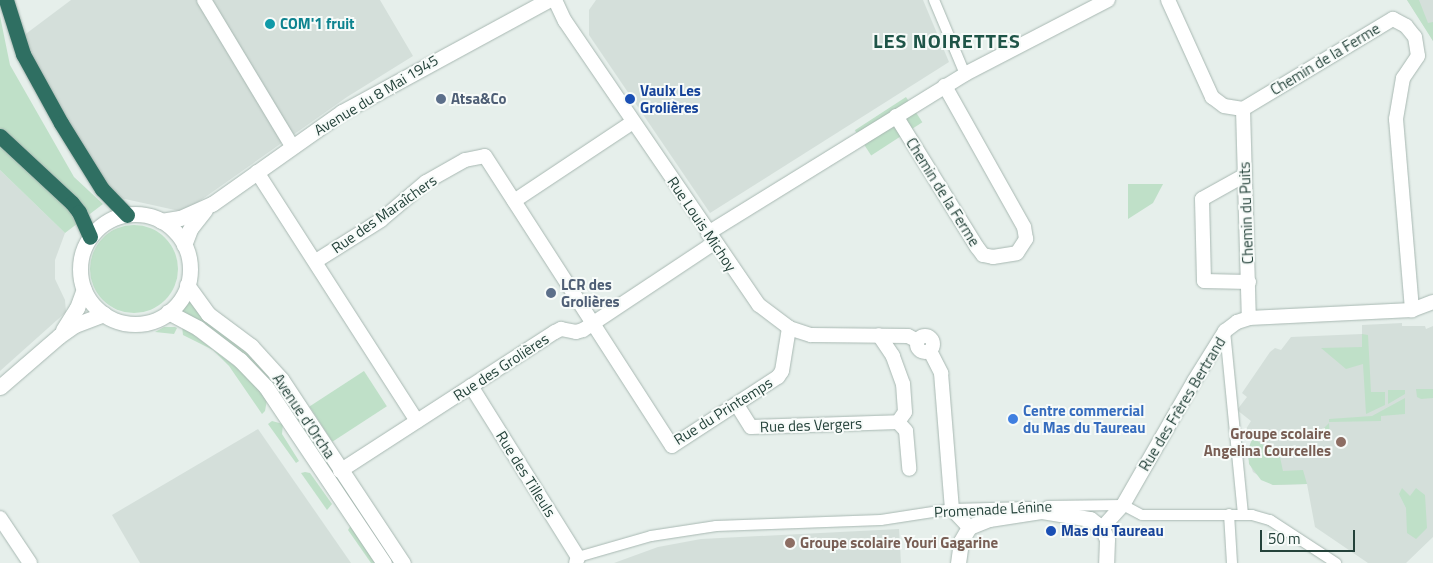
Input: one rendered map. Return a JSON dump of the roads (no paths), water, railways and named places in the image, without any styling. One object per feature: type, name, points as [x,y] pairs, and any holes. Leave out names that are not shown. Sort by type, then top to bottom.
[{"type":"highway","points":[[6,0],[23,54],[61,123],[102,190],[126,215]]},
{"type":"highway","points":[[0,136],[80,212],[90,237]]},
{"type":"main road","name":"Avenue du 8 Mai 1945","points":[[184,245],[198,218],[212,204],[342,112],[405,76],[548,0]]},
{"type":"main road","name":"Avenue du 8 Mai 1945","points":[[161,221],[180,218],[212,204]]},
{"type":"main road","points":[[59,336],[78,308],[84,289],[80,262],[90,237],[102,225],[126,215],[144,215],[161,221],[175,231],[184,245],[190,269],[187,285],[168,312],[147,322],[132,324],[104,314],[84,289]]},
{"type":"main road","name":"Avenue d'Orcha","points":[[187,285],[208,314],[251,346],[281,379],[340,471],[403,563]]},
{"type":"main road","name":"Avenue d'Orcha","points":[[168,312],[198,328],[240,360],[266,387],[384,563]]},
{"type":"main road","points":[[0,388],[59,336],[81,322],[104,314]]},
{"type":"main road","points":[[958,563],[961,541],[969,527],[989,518],[1042,512],[1090,519],[1102,528],[1107,539],[1106,563]]},
{"type":"street","points":[[204,0],[292,146]]},
{"type":"street","name":"Rue Louis Michoy","points":[[555,0],[565,20],[753,298],[789,328],[811,335],[908,336],[918,341],[926,336],[932,339],[934,346],[930,351],[941,373],[952,509]]},
{"type":"street","points":[[934,0],[964,74]]},
{"type":"street","points":[[711,238],[896,116],[964,74],[1108,0]]},
{"type":"street","points":[[1168,0],[1212,96],[1217,103],[1243,108]]},
{"type":"street","name":"Chemin de la Ferme","points":[[1243,108],[1377,26],[1393,20],[1406,26],[1415,37],[1418,56],[1403,78],[1396,119],[1412,310]]},
{"type":"street","name":"Chemin de la Ferme","points":[[896,116],[977,247],[984,255],[993,257],[1017,253],[1026,239],[1024,227],[945,86]]},
{"type":"street","name":"Chemin du Puits","points":[[1243,108],[1249,318]]},
{"type":"street","points":[[514,200],[633,122]]},
{"type":"street","name":"Rue des Maraîchers","points":[[316,261],[381,220],[426,182],[477,155],[485,156],[594,322]]},
{"type":"street","name":"Rue des Maraîchers","points":[[257,172],[316,261],[417,421]]},
{"type":"street","points":[[1245,175],[1202,199],[1204,281],[1248,282]]},
{"type":"street","name":"Rue des Grolières","points":[[340,471],[561,329],[576,332],[594,322],[711,238]]},
{"type":"street","name":"Rue des Frères Bertrand","points":[[1102,528],[1124,504],[1225,331],[1249,318],[1412,310],[1433,302]]},
{"type":"street","name":"Rue du Printemps","points":[[594,322],[672,446],[736,405],[782,371],[789,328]]},
{"type":"street","points":[[1225,331],[1243,514]]},
{"type":"street","points":[[879,335],[893,356],[903,384],[905,412],[898,422],[906,431],[908,469]]},
{"type":"street","name":"Rue des Tilleuls","points":[[471,386],[577,560]]},
{"type":"street","name":"Rue des Vergers","points":[[736,405],[751,427],[898,422]]},
{"type":"street","name":"Promenade Lénine","points":[[577,560],[651,536],[716,526],[881,520],[952,509],[1124,504],[1142,515],[1243,514],[1270,520],[1336,563]]},
{"type":"street","points":[[952,509],[969,527]]},
{"type":"street","points":[[1229,514],[1232,563]]},
{"type":"street","points":[[0,518],[30,563]]},
{"type":"place","name":"COM'1 fruit","points":[[270,24]]},
{"type":"place","name":"Atsa&Co","points":[[441,99]]},
{"type":"place","name":"Vaulx Les Grolières","points":[[630,99]]},
{"type":"place","name":"LCR des Grolières","points":[[551,293]]},
{"type":"place","name":"Centre commercial du Mas du Taureau","points":[[1013,419]]},
{"type":"place","name":"Groupe scolaire Angelina Courcelles","points":[[1341,442]]},
{"type":"place","name":"Mas du Taureau","points":[[1051,531]]},
{"type":"place","name":"Groupe scolaire Youri Gagarine","points":[[790,543]]},
{"type":"district","name":"LES NOIRETTES","points":[[947,40]]}]
